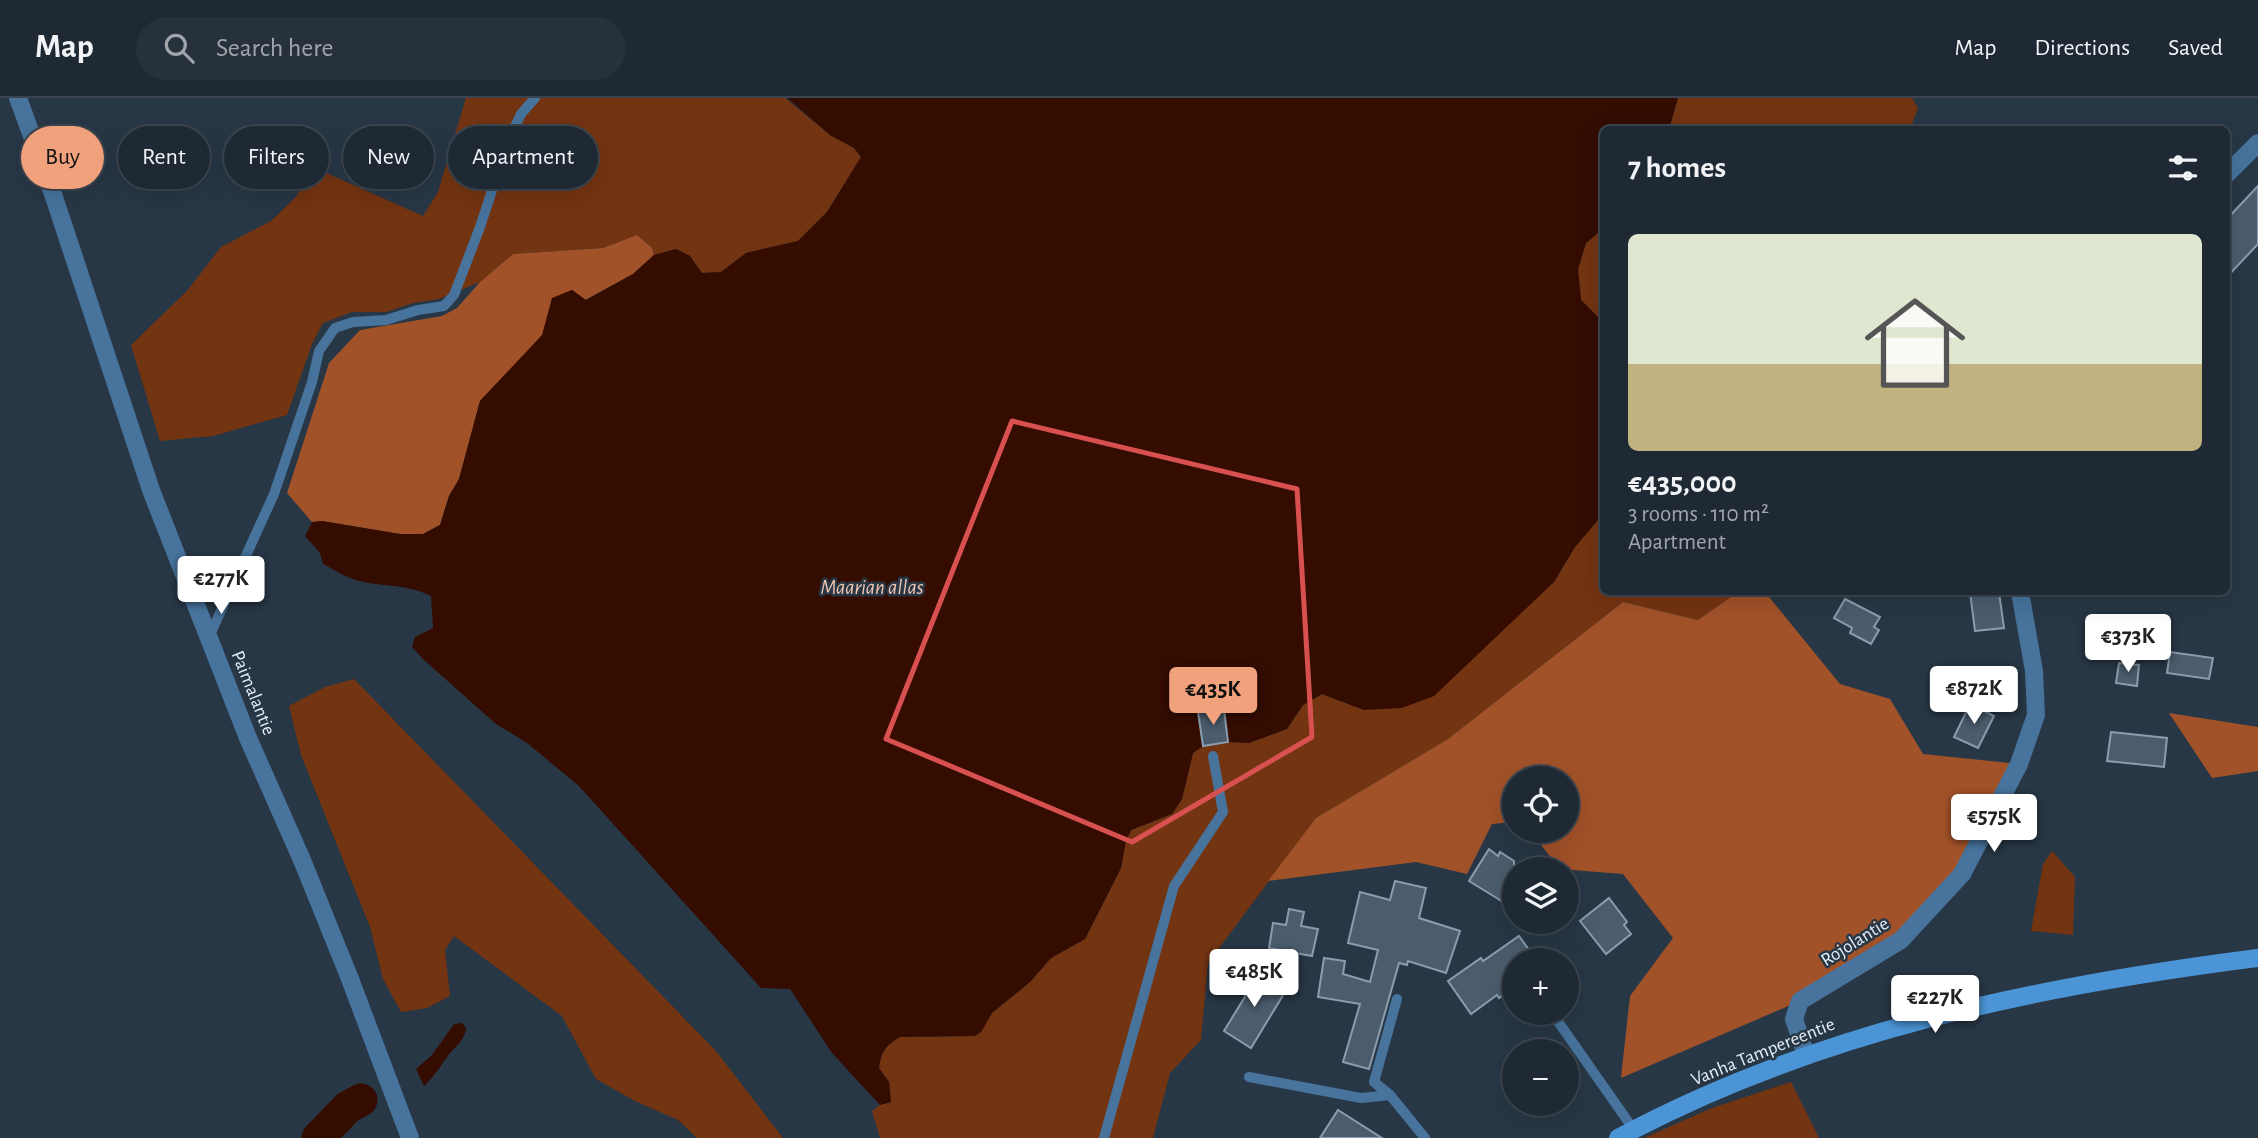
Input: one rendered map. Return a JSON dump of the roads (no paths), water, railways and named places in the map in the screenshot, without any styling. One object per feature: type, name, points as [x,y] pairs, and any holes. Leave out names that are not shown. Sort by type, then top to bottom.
[{"type":"main road","name":"Vanha Tampereentie","points":[[1626,1134],[1806,1055],[1885,1029],[1980,1004],[2151,973],[2258,958]]},
{"type":"street","name":"Paimalantie","points":[[18,98],[151,490],[248,738],[302,860],[345,967],[410,1138]]},
{"type":"street","points":[[2230,171],[2258,143]]},
{"type":"street","name":"Rojolantie","points":[[1806,1055],[1794,1019],[1800,1001],[1901,940],[1910,931],[1962,874],[2019,764],[2036,715],[2034,671],[2021,595]]},
{"type":"lane","points":[[209,637],[274,494],[312,382],[319,351],[335,328],[353,322],[386,320],[418,310],[444,306],[454,295],[509,139],[521,114],[535,98]]},
{"type":"lane","points":[[1104,1138],[1174,886],[1223,812],[1213,756]]},
{"type":"lane","points":[[1397,999],[1374,1083],[1390,1095],[1424,1138]]},
{"type":"lane","points":[[1559,1025],[1626,1134]]},
{"type":"lane","points":[[1249,1077],[1361,1098],[1390,1095]]},
{"type":"water","name":"Maarian allas","points":[[787,98],[1678,98],[1670,126],[1600,126],[1600,231],[1586,243],[1578,269],[1581,300],[1600,319],[1600,518],[1575,547],[1554,582],[1434,696],[1402,708],[1364,710],[1322,694],[1303,705],[1287,729],[1249,743],[1228,742],[1223,709],[1199,712],[1203,746],[1193,753],[1182,799],[1172,814],[1131,830],[1121,868],[1085,939],[1051,958],[1030,982],[992,1013],[981,1032],[975,1036],[900,1037],[891,1043],[883,1053],[879,1068],[889,1082],[891,1102],[880,1105],[832,1053],[790,989],[761,988],[579,786],[527,743],[496,724],[412,647],[415,637],[433,628],[431,596],[414,589],[354,580],[323,564],[320,553],[305,536],[312,522],[322,521],[400,534],[423,534],[440,525],[449,496],[459,479],[480,401],[542,335],[552,298],[572,290],[586,300],[633,274],[654,255],[676,249],[690,256],[702,273],[721,272],[746,253],[798,241],[827,212],[861,157],[854,148],[830,135]]},
{"type":"water","points":[[462,1023],[466,1028],[462,1039],[424,1086],[416,1069],[432,1055],[454,1024]]},
{"type":"waterway","points":[[318,1138],[348,1107],[361,1100]]}]
